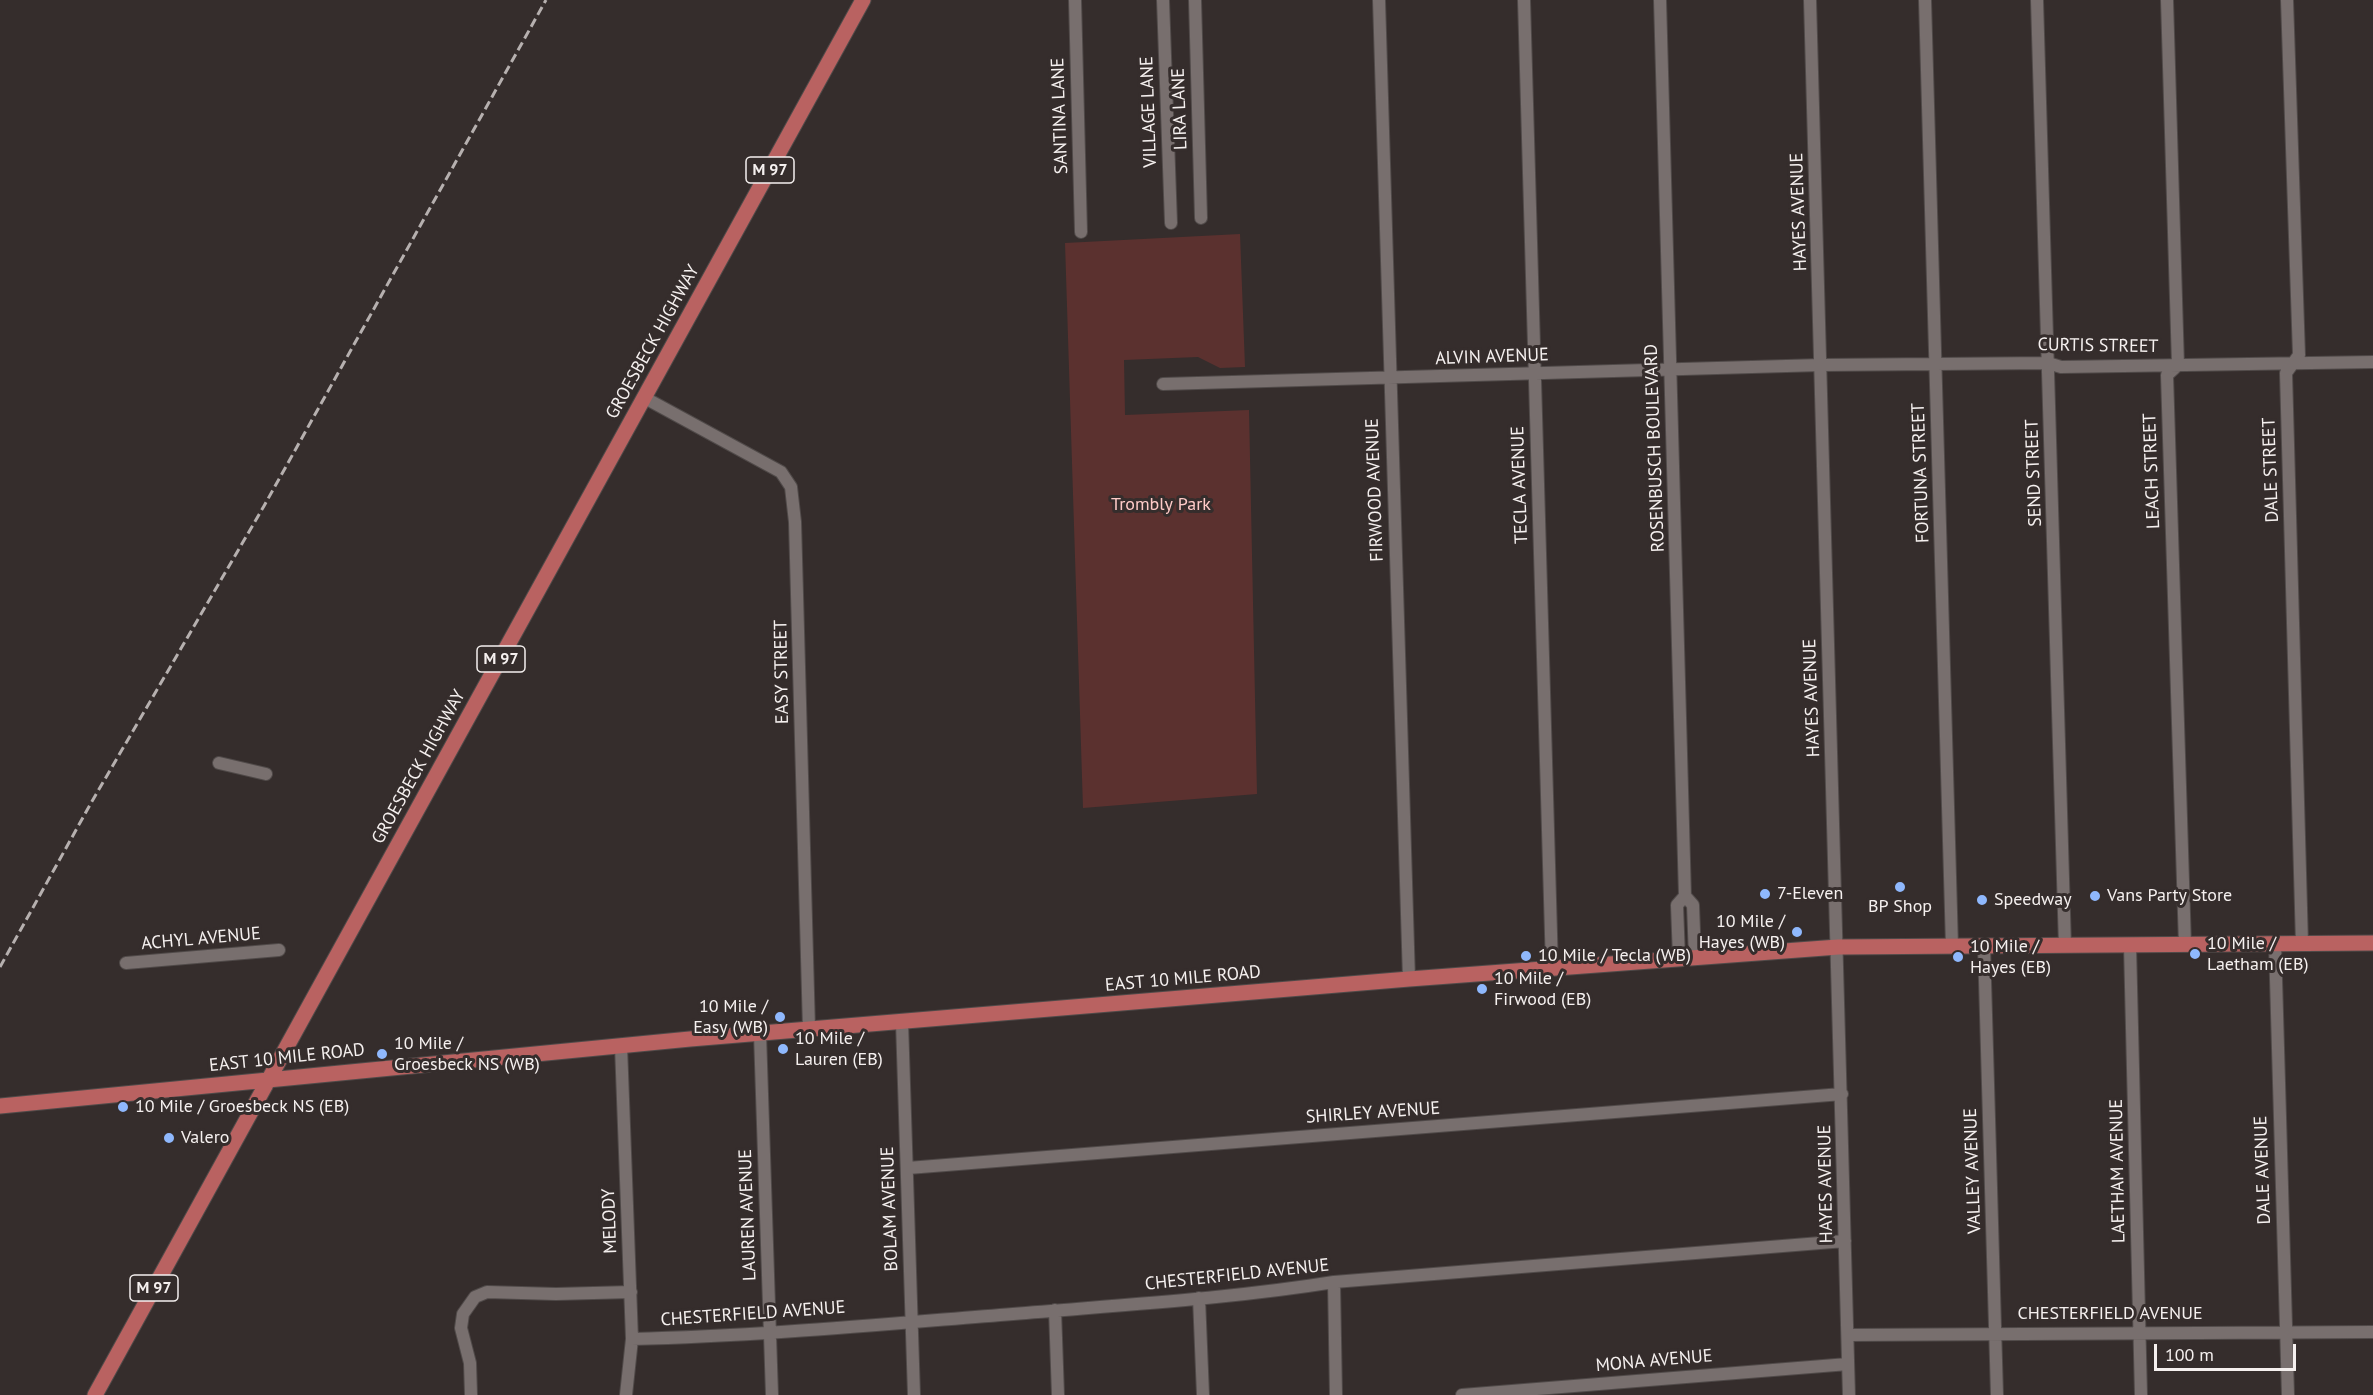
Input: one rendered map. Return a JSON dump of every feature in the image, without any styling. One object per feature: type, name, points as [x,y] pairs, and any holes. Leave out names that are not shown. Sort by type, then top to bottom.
[{"type":"main road","name":"GROESBECK HIGHWAY","points":[[95,1395],[863,0]]},
{"type":"main road","name":"EAST 10 MILE ROAD","points":[[0,1106],[809,1029],[1409,979],[1838,947],[2373,943]]},
{"type":"street","name":"SANTINA LANE","points":[[1075,0],[1081,232]]},
{"type":"street","name":"VILLAGE LANE","points":[[1163,0],[1171,223]]},
{"type":"street","name":"LIRA LANE","points":[[1195,0],[1201,218]]},
{"type":"street","name":"FIRWOOD AVENUE","points":[[1379,0],[1409,979]]},
{"type":"street","name":"TECLA AVENUE","points":[[1524,0],[1552,968]]},
{"type":"street","name":"ROSENBUSCH BOULEVARD","points":[[1660,0],[1685,896],[1677,905],[1687,958]]},
{"type":"street","name":"HAYES AVENUE","points":[[1810,0],[1849,1395]]},
{"type":"street","name":"FORTUNA STREET","points":[[1925,0],[1953,946]]},
{"type":"street","name":"SEND STREET","points":[[2037,0],[2065,946]]},
{"type":"street","name":"LEACH STREET","points":[[2167,0],[2178,365],[2167,375],[2185,945]]},
{"type":"street","name":"DALE STREET","points":[[2287,0],[2299,355],[2286,373],[2302,944]]},
{"type":"street","name":"CURTIS STREET","points":[[1821,365],[2048,363],[2061,367],[2373,362]]},
{"type":"street","name":"ALVIN AVENUE","points":[[1163,384],[1821,365]]},
{"type":"street","name":"EASY STREET","points":[[645,398],[781,472],[791,487],[795,522],[800,646],[809,1029]]},
{"type":"street","points":[[219,763],[266,774]]},
{"type":"street","name":"DALE AVENUE","points":[[2275,944],[2288,1395]]},
{"type":"street","name":"VALLEY AVENUE","points":[[1984,946],[1997,1395]]},
{"type":"street","name":"LAETHAM AVENUE","points":[[2130,946],[2141,1395]]},
{"type":"street","name":"ACHYL AVENUE","points":[[126,963],[279,950]]},
{"type":"street","name":"BOLAM AVENUE","points":[[902,1022],[914,1395]]},
{"type":"street","name":"LAUREN AVENUE","points":[[760,1034],[772,1395]]},
{"type":"street","name":"MELODY","points":[[621,1046],[632,1339],[626,1395]]},
{"type":"street","name":"SHIRLEY AVENUE","points":[[908,1168],[1842,1094]]},
{"type":"street","name":"CHESTERFIELD AVENUE","points":[[632,1339],[701,1337],[912,1322],[1200,1298],[1334,1282],[1845,1241]]},
{"type":"street","points":[[1334,1282],[1336,1395]]},
{"type":"street","points":[[471,1395],[470,1363],[461,1328],[463,1314],[475,1297],[487,1292],[556,1294],[631,1292]]},
{"type":"street","points":[[1200,1298],[1203,1395]]},
{"type":"street","points":[[1056,1310],[1058,1395]]},
{"type":"street","name":"CHESTERFIELD AVENUE","points":[[1848,1335],[1996,1332],[2373,1332]]},
{"type":"street","name":"MONA AVENUE","points":[[1462,1395],[1848,1364]]},
{"type":"green space","name":"Trombly Park","points":[[1240,234],[1245,367],[1220,368],[1198,357],[1124,360],[1125,415],[1249,410],[1257,794],[1083,808],[1065,243]]},
{"type":"railway","points":[[0,967],[91,803],[264,506],[546,0]]},
{"type":"place","name":"BP Shop","points":[[1900,887]]},
{"type":"place","name":"7-Eleven","points":[[1765,894]]},
{"type":"place","name":"Vans Party Store","points":[[2095,896]]},
{"type":"place","name":"Speedway","points":[[1982,900]]},
{"type":"place","name":"10 Mile / Hayes (WB)","points":[[1797,932]]},
{"type":"place","name":"10 Mile / Laetham (EB)","points":[[2195,954]]},
{"type":"place","name":"10 Mile / Tecla (WB)","points":[[1526,956]]},
{"type":"place","name":"10 Mile / Hayes (EB)","points":[[1958,957]]},
{"type":"place","name":"10 Mile / Firwood (EB)","points":[[1482,989]]},
{"type":"place","name":"10 Mile / Easy (WB)","points":[[780,1017]]},
{"type":"place","name":"10 Mile / Lauren (EB)","points":[[783,1049]]},
{"type":"place","name":"10 Mile / Groesbeck NS (WB)","points":[[382,1054]]},
{"type":"place","name":"10 Mile / Groesbeck NS (EB)","points":[[123,1107]]},
{"type":"place","name":"Valero","points":[[169,1138]]}]
